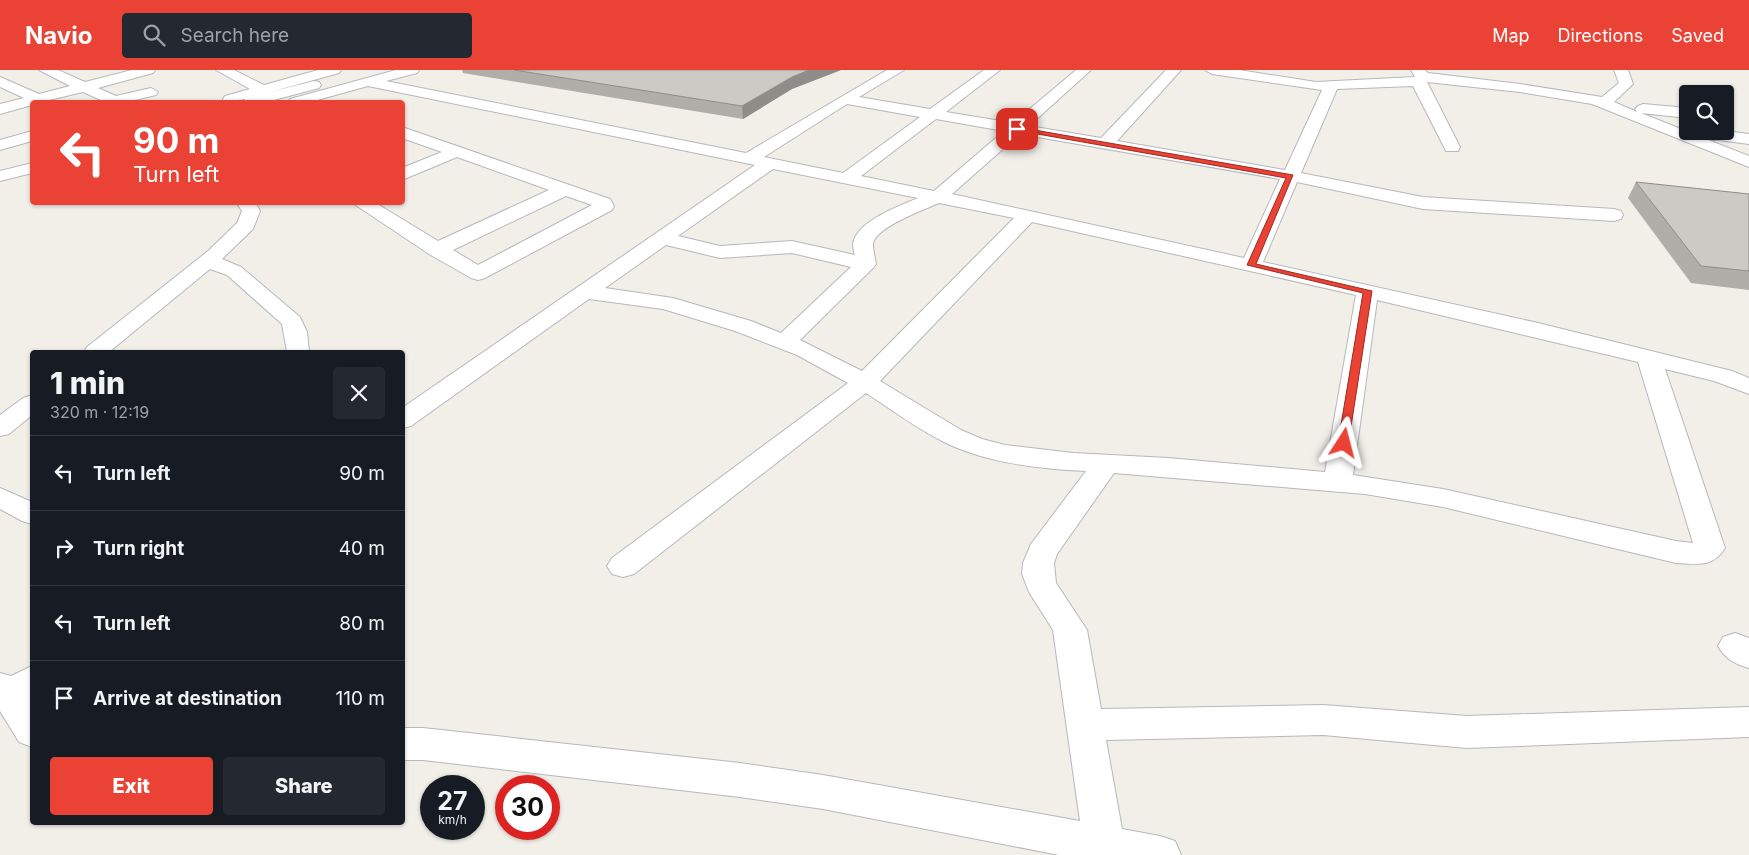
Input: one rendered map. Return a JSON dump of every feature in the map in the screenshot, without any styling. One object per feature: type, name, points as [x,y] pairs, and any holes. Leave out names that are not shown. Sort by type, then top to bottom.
[{"type":"street","points":[[46,70],[108,100]]},
{"type":"street","points":[[223,70],[263,90]]},
{"type":"street","points":[[230,99],[334,70]]},
{"type":"street","points":[[260,100],[368,76],[412,70]]},
{"type":"street","points":[[405,418],[662,238],[758,162],[845,99],[897,70]]},
{"type":"street","points":[[846,179],[992,70]]},
{"type":"street","points":[[785,342],[866,264],[868,259],[863,243],[869,231],[896,215],[939,196],[1084,70]]},
{"type":"street","points":[[1104,144],[1174,70]]},
{"type":"street","points":[[1212,70],[1331,86],[1420,76],[1520,88],[1606,104],[1679,112]]},
{"type":"street","points":[[1606,104],[1626,84],[1621,70]]},
{"type":"street","points":[[44,100],[143,71],[150,97],[127,100]]},
{"type":"street","points":[[301,100],[368,76],[387,86],[758,162],[939,196],[1368,291],[1723,376],[1749,387]]},
{"type":"street","points":[[1420,76],[1452,147]]},
{"type":"street","points":[[0,81],[39,100]]},
{"type":"street","points":[[355,100],[387,86]]},
{"type":"street","points":[[1251,265],[1331,86]]},
{"type":"street","points":[[845,99],[1291,176],[1423,204],[1614,215]]},
{"type":"street","points":[[0,109],[30,103]]},
{"type":"street","points":[[1606,104],[1749,162]]},
{"type":"street","points":[[0,130],[30,122]]},
{"type":"street","points":[[1668,128],[1679,130]]},
{"type":"street","points":[[365,205],[474,273],[483,273],[605,206],[603,203],[405,133]]},
{"type":"street","points":[[0,145],[30,137]]},
{"type":"street","points":[[1734,137],[1749,139]]},
{"type":"street","points":[[405,174],[457,151]]},
{"type":"street","points":[[0,160],[30,152]]},
{"type":"street","points":[[0,176],[30,168]]},
{"type":"street","points":[[436,250],[564,190]]},
{"type":"street","points":[[97,350],[208,261],[246,225],[251,211],[247,205]]},
{"type":"street","points":[[623,566],[865,382],[1028,215]]},
{"type":"street","points":[[662,238],[720,252],[792,247],[866,264]]},
{"type":"street","points":[[208,261],[234,271],[278,308],[292,322],[296,332],[298,350]]},
{"type":"street","points":[[1338,481],[1368,291]]},
{"type":"street","points":[[586,292],[665,303],[735,324],[785,342],[826,359],[952,436],[973,445],[1039,459],[1338,481],[1442,498],[1676,552],[1703,554],[1710,548],[1649,358]]},
{"type":"street","points":[[0,428],[30,405]]},
{"type":"street","points":[[1104,844],[1070,630],[1062,613],[1042,588],[1037,575],[1037,563],[1042,552],[1106,464]]},
{"type":"street","points":[[0,497],[30,513]]},
{"type":"street","points":[[14,688],[30,726]]},
{"type":"street","points":[[1085,725],[1323,720],[1467,732],[1749,722]]},
{"type":"street","points":[[405,744],[442,746],[740,780],[823,792],[1160,855]]},
{"type":"building","points":[[514,70],[809,70],[792,77],[742,106]]},
{"type":"building","points":[[1636,182],[1749,194],[1749,271],[1701,266]]},
{"type":"route","points":[[1017,129],[1291,176],[1251,265],[1368,291],[1344,443]]}]
